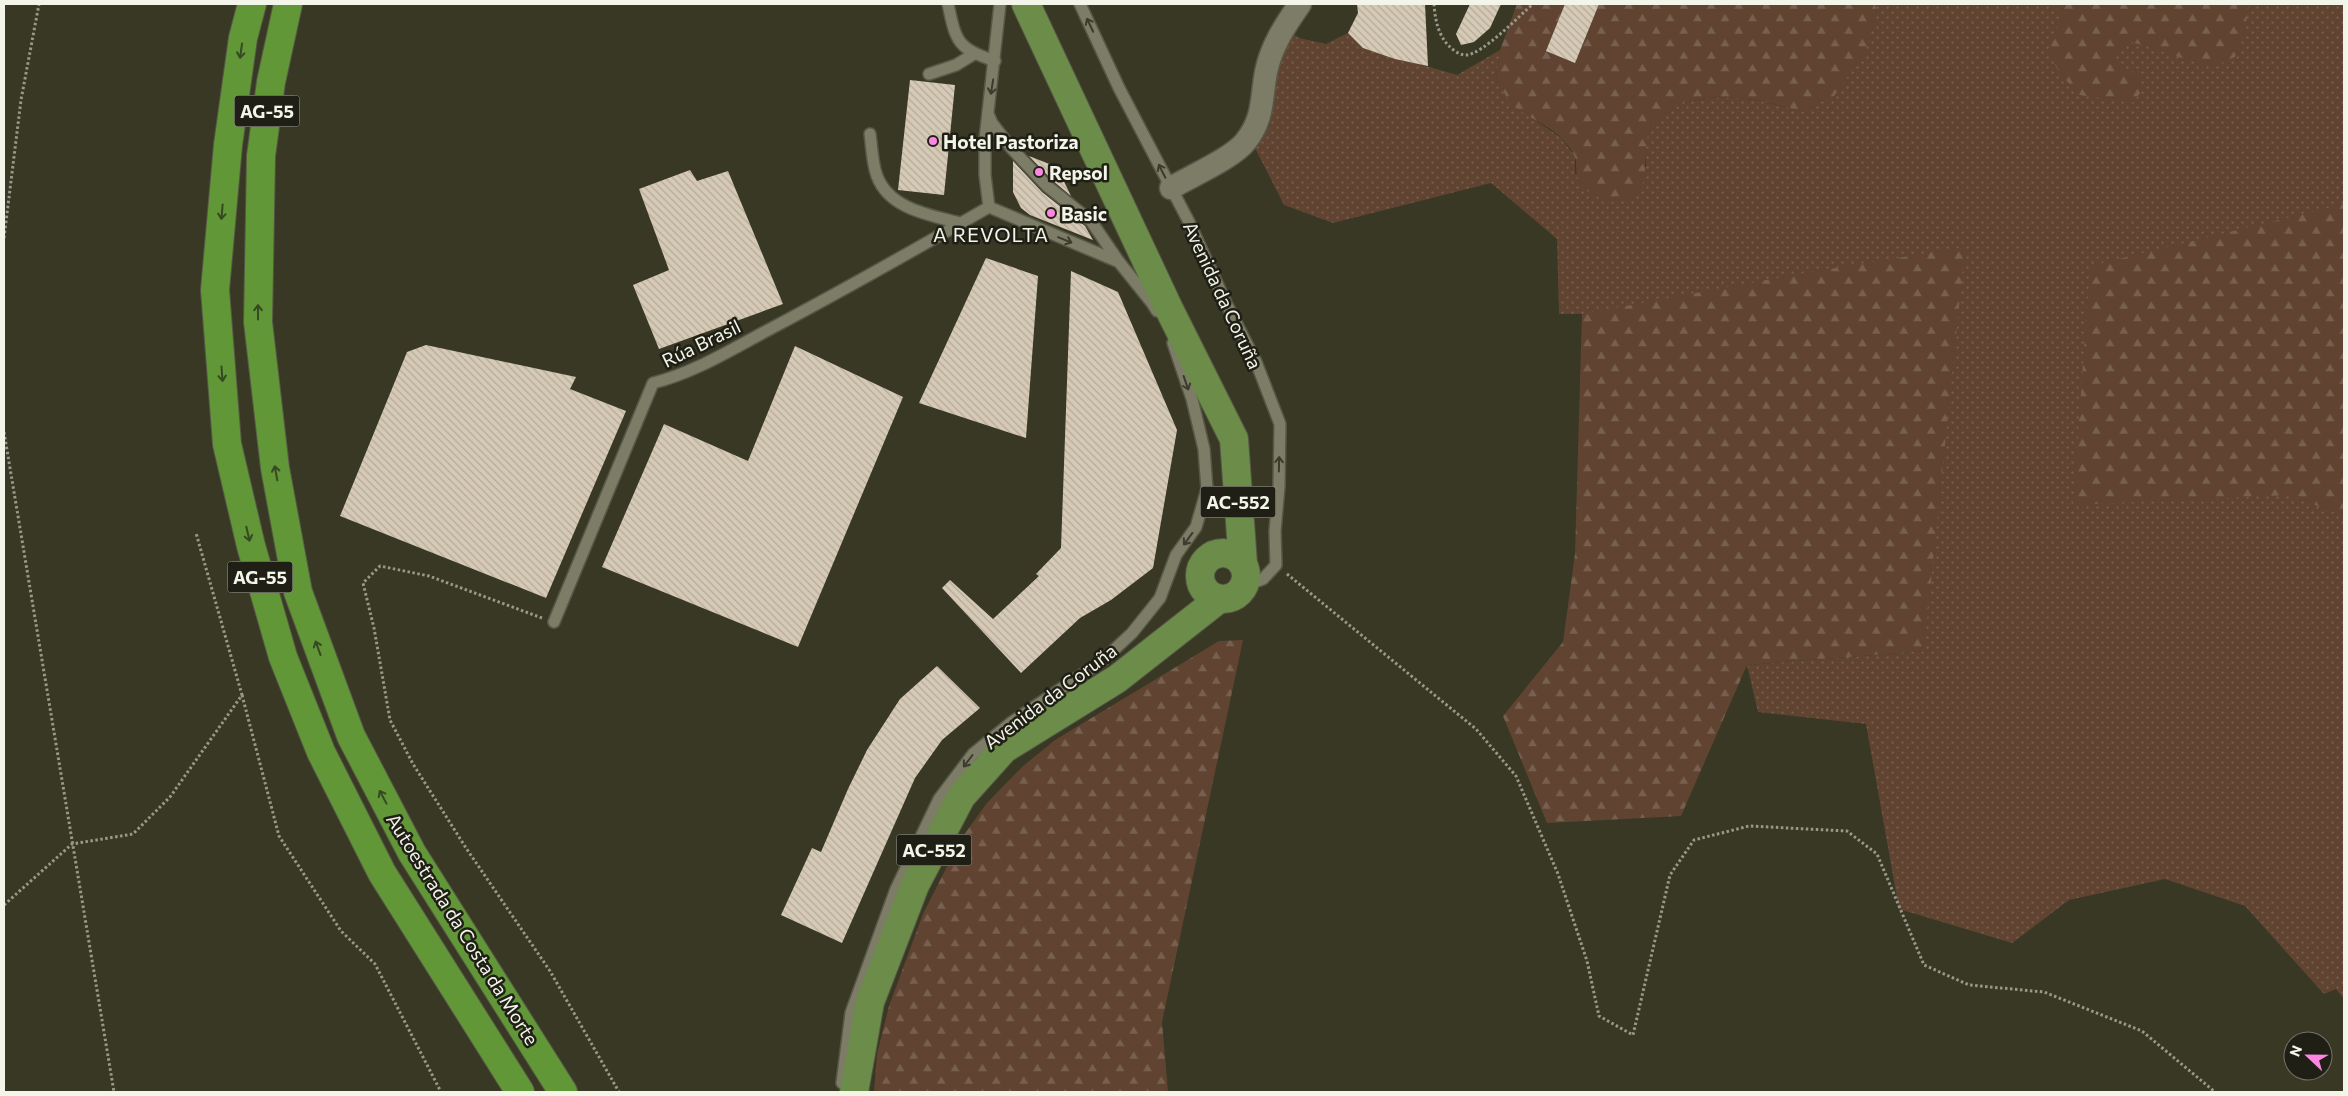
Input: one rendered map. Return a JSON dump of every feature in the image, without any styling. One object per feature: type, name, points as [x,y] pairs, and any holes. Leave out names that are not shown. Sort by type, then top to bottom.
[{"type":"highway","name":"Autoestrada da Costa da Morte","points":[[252,4],[243,38],[230,135],[215,290],[228,444],[251,546],[283,658],[321,752],[382,873],[520,1092]]},
{"type":"highway","name":"Autoestrada da Costa da Morte","points":[[288,4],[267,110],[261,156],[258,220],[258,322],[275,468],[298,592],[351,736],[404,836],[563,1092]]},
{"type":"highway","points":[[258,220],[282,123],[306,4]]},
{"type":"main road","name":"Avenida da Coruña","points":[[854,1092],[870,1002],[915,885],[961,797],[1004,748],[1117,679],[1225,578],[1228,429],[1075,111],[1026,4]]},
{"type":"street","points":[[1171,188],[1226,157],[1245,142],[1261,116],[1266,71],[1281,31],[1300,4]]},
{"type":"lane","points":[[948,4],[955,36],[965,48],[974,54],[995,61]]},
{"type":"lane","points":[[989,206],[985,175],[988,113],[1000,4]]},
{"type":"lane","name":"Avenida da Coruña","points":[[1080,4],[1119,88],[1171,188],[1256,362],[1280,424],[1279,486],[1275,531],[1276,565],[1263,579],[1249,584],[1225,578]]},
{"type":"lane","points":[[928,74],[956,65],[974,54]]},
{"type":"lane","points":[[988,113],[992,122],[1012,149],[1048,186],[1090,221],[1119,262]]},
{"type":"lane","points":[[870,134],[877,176],[894,200],[926,214],[960,223]]},
{"type":"lane","name":"Avenida da Coruña","points":[[989,206],[1119,262],[1152,303],[1228,429]]},
{"type":"lane","name":"Rúa Brasil","points":[[554,622],[653,383],[674,378],[754,337],[871,275],[989,206]]},
{"type":"lane","name":"Avenida da Coruña","points":[[843,1092],[851,1013],[896,889],[939,799],[973,754],[1012,722],[1102,660],[1132,633],[1160,598],[1176,555],[1196,527],[1207,489],[1204,449],[1192,399],[1172,340],[1152,303]]},
{"type":"path","points":[[4,238],[21,100],[39,4]]},
{"type":"path","points":[[1434,4],[1438,28],[1444,42],[1454,51],[1466,55],[1479,51],[1533,4]]},
{"type":"path","points":[[4,432],[114,1092]]},
{"type":"path","points":[[196,534],[242,695],[279,836],[341,931],[375,964],[441,1092]]},
{"type":"path","points":[[1276,565],[1476,729],[1516,776],[1558,874],[1587,960],[1599,1016],[1633,1035],[1670,876],[1694,840],[1749,826],[1847,831],[1877,854],[1924,965],[1969,985],[2044,992],[2142,1031],[2215,1092]]},
{"type":"path","points":[[554,622],[429,576],[380,566],[363,583],[374,628],[390,720],[413,764],[466,848],[550,970],[619,1092]]},
{"type":"path","points":[[4,905],[72,844],[134,834],[170,797],[242,695]]},
{"type":"green space","points":[[1517,4],[1875,4],[1877,14],[1864,54],[1834,96],[1803,112],[1766,102],[1729,97],[1692,101],[1674,108],[1658,118],[1651,127],[1647,139],[1644,180],[1639,192],[1631,199],[1612,202],[1593,195],[1586,189],[1578,177],[1575,158],[1569,147],[1553,131],[1516,108],[1496,80],[1500,50]]},
{"type":"green space","points":[[1875,4],[2344,4],[2344,999],[2336,989],[2324,994],[2245,906],[2165,879],[2069,900],[2012,943],[1899,909],[1866,724],[1758,712],[1747,665],[1924,651],[1582,314],[1559,314],[1557,239],[1491,183],[1333,223],[1284,205],[1254,146],[1269,127],[1273,83],[1290,32],[1299,38],[1326,44],[1348,33],[1364,48],[1457,75],[1500,50],[1496,80],[1514,106],[1560,137],[1575,156],[1575,174],[1646,167],[1646,137],[1650,126],[1668,111],[1684,104],[1718,97],[1735,98],[1769,103],[1803,112],[1877,14]]},
{"type":"green space","points":[[2053,4],[2251,4],[2247,9],[2246,28],[2235,57],[2217,64],[2196,62],[2127,42],[2120,48],[2115,61],[2141,78],[2142,91],[2132,103],[2080,95],[2063,76],[2053,61],[2051,53],[2050,45],[2061,12]]},
{"type":"green space","points":[[2344,204],[2344,516],[2289,495],[2073,505],[2090,266]]},
{"type":"green space","points":[[1965,247],[1924,651],[1747,665],[1681,816],[1547,823],[1503,716],[1563,642],[1575,554],[1582,314],[1793,275]]},
{"type":"green space","points":[[1243,640],[1162,1022],[1168,1092],[874,1092],[877,1054],[889,1006],[923,914],[961,839],[987,803],[1022,767],[1055,740],[1219,641]]},
{"type":"building","points":[[1357,4],[1425,4],[1428,66],[1395,59],[1363,48],[1348,33],[1358,13]]},
{"type":"building","points":[[1470,4],[1501,4],[1490,28],[1474,42],[1461,45],[1456,34]]},
{"type":"building","points":[[1565,4],[1599,4],[1575,63],[1546,51]]},
{"type":"building","name":"Hotel Pastoriza","points":[[910,80],[955,85],[944,195],[898,190]]},
{"type":"building","points":[[1029,156],[1057,167],[1071,196],[1052,180]]},
{"type":"building","points":[[1013,161],[1042,192],[1085,226],[1093,240],[1030,215],[1021,208],[1013,192]]},
{"type":"building","points":[[690,170],[697,181],[728,171],[783,304],[659,349],[633,285],[669,270],[639,189]]},
{"type":"building","points":[[986,258],[1038,276],[1026,438],[919,403]]},
{"type":"building","points":[[1071,271],[1118,292],[1177,430],[1153,568],[1111,600],[1080,618],[1021,673],[942,588],[950,580],[993,619],[1039,576],[1036,574],[1061,548]]},
{"type":"building","points":[[426,345],[576,377],[570,389],[626,411],[546,598],[340,516],[407,352]]},
{"type":"building","points":[[795,346],[903,397],[798,647],[602,567],[664,424],[748,461]]},
{"type":"building","points":[[937,666],[980,708],[942,740],[915,778],[842,943],[781,915],[812,848],[821,852],[867,750],[900,699]]},
{"type":"place","name":"Hotel Pastoriza","points":[[933,141]]},
{"type":"place","name":"Repsol","points":[[1039,172]]},
{"type":"place","name":"Basic","points":[[1051,213]]},
{"type":"district","name":"A REVOLTA","points":[[991,234]]}]
